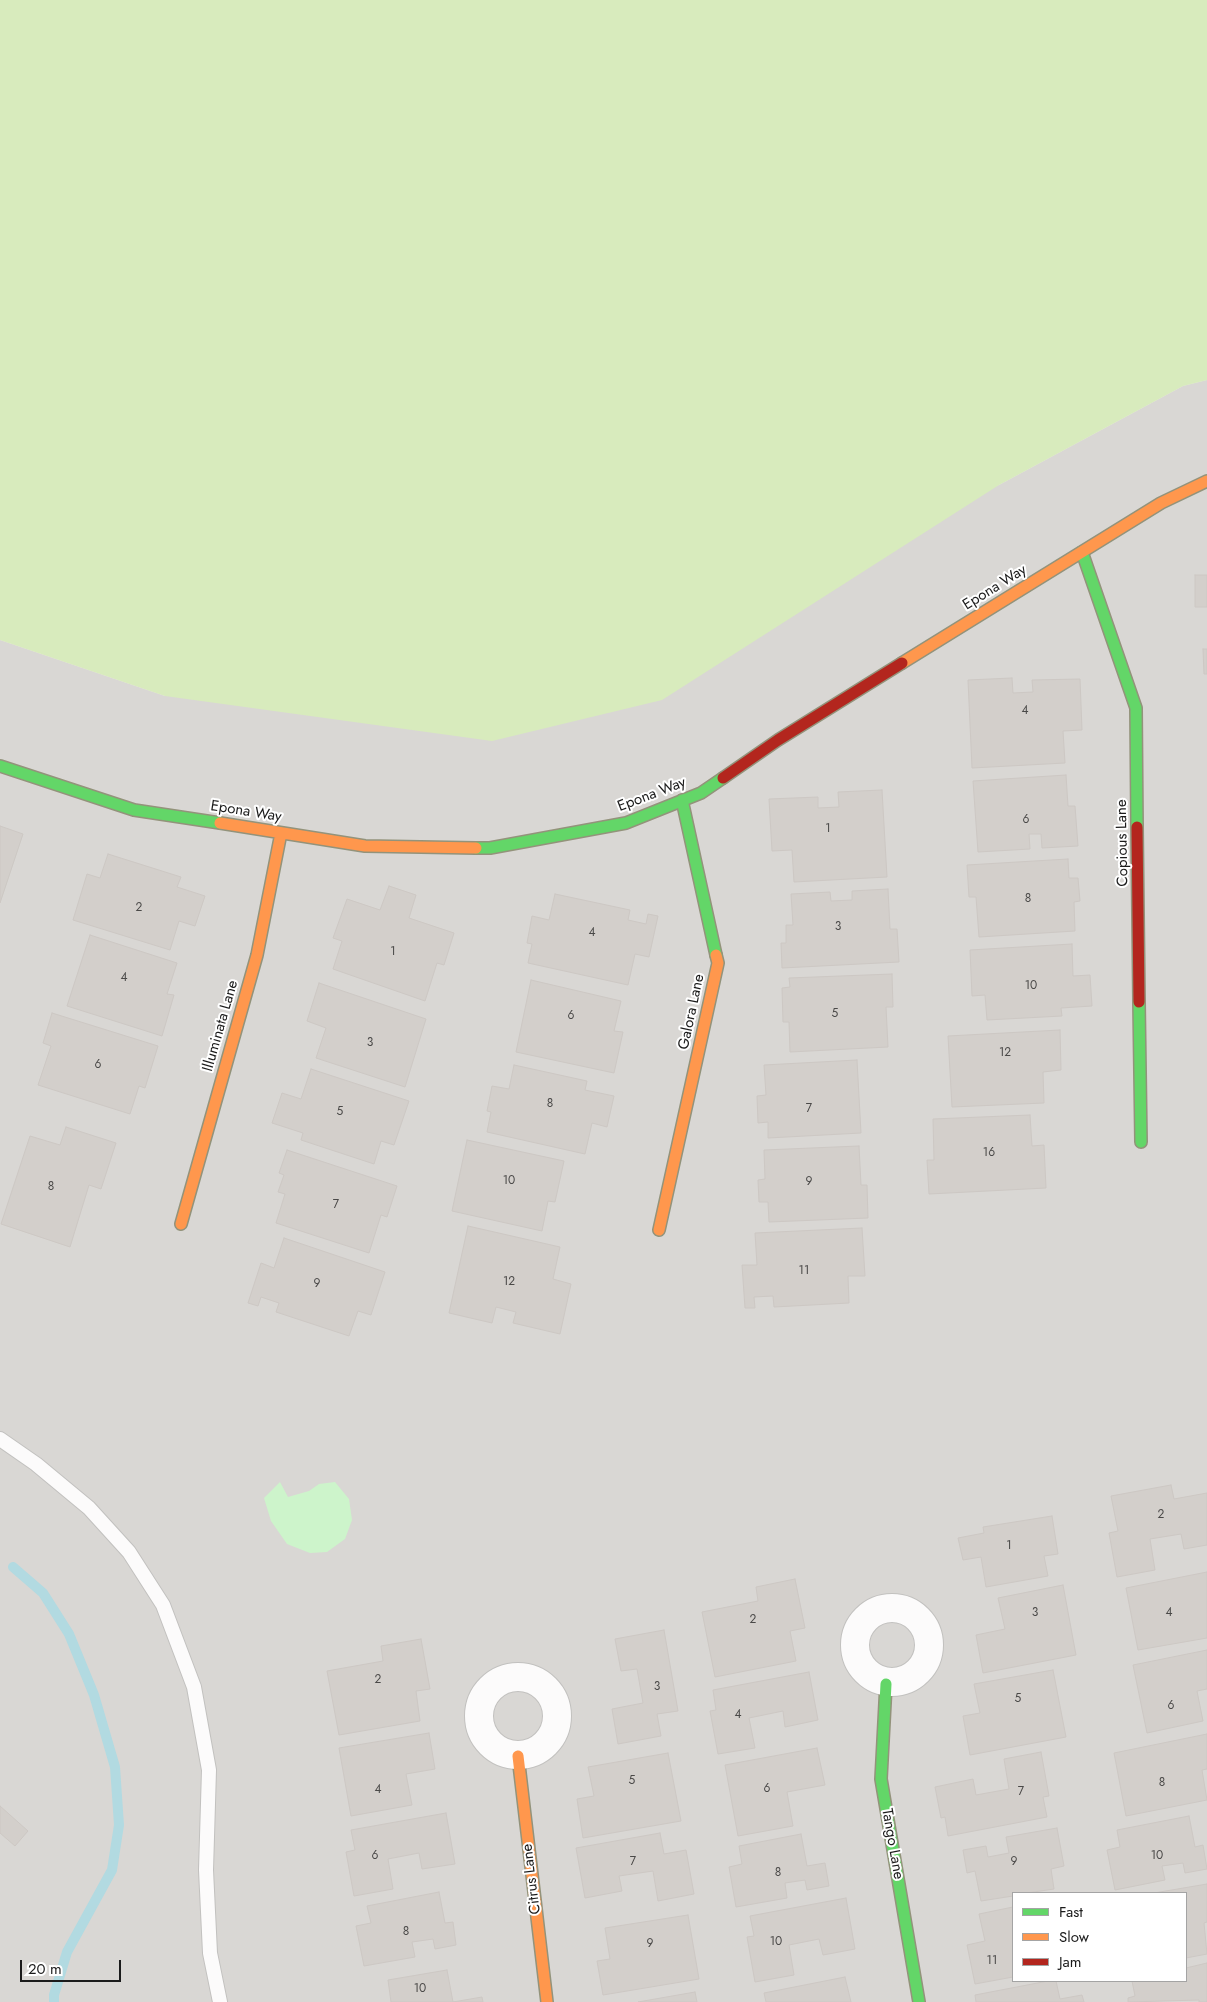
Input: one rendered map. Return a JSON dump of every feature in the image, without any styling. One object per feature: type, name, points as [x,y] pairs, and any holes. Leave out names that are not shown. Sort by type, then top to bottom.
[{"type":"street","name":"Epona Way","points":[[0,766],[134,810],[365,846],[490,848],[626,823],[701,793],[778,740],[1161,503],[1207,481]]},
{"type":"street","name":"Copious Lane","points":[[1082,552],[1136,708],[1141,1142]]},
{"type":"street","name":"Galora Lane","points":[[659,1230],[718,963],[682,800]]},
{"type":"street","name":"Illuminata Lane","points":[[180,1224],[257,955],[281,833]]},
{"type":"street","name":"Tango Lane","points":[[886,1684],[881,1779],[919,2002]]},
{"type":"street","name":"Citrus Lane","points":[[518,1756],[547,2002]]},
{"type":"lane","points":[[0,1439],[36,1464],[89,1508],[129,1552],[163,1605],[194,1687],[209,1770],[206,1870],[210,1953],[220,2002]]},
{"type":"shaded area","points":[[1207,380],[1207,2002],[0,2002],[0,640],[165,696],[999,485],[1183,386]]},
{"type":"green space","points":[[0,0],[1207,0],[1207,380],[1183,386],[999,485],[662,700],[492,741],[165,696],[0,640]]},
{"type":"green space","points":[[280,1482],[288,1497],[309,1491],[319,1484],[335,1482],[349,1499],[352,1520],[345,1539],[327,1552],[310,1553],[287,1544],[271,1521],[264,1498]]},
{"type":"building","points":[[1195,575],[1207,575],[1207,607],[1195,607]]},
{"type":"building","points":[[1203,649],[1207,649],[1207,674],[1204,674]]},
{"type":"building","points":[[1012,678],[1013,693],[1033,692],[1032,680],[1080,679],[1082,730],[1063,731],[1065,763],[972,768],[968,680]]},
{"type":"building","points":[[1066,775],[1068,806],[1075,806],[1078,846],[1042,848],[1041,834],[1029,834],[1030,849],[978,852],[973,781]]},
{"type":"building","points":[[882,790],[887,877],[794,882],[792,850],[772,851],[769,799],[818,797],[818,808],[839,807],[838,792]]},
{"type":"building","points":[[0,826],[23,834],[0,903]]},
{"type":"building","points":[[108,854],[181,877],[177,887],[205,896],[195,926],[179,921],[170,950],[73,920],[87,874],[100,878]]},
{"type":"building","points":[[1068,859],[1069,878],[1078,878],[1080,901],[1074,902],[1075,931],[979,937],[976,897],[969,897],[967,865]]},
{"type":"building","points":[[389,886],[416,895],[409,918],[454,933],[444,965],[437,963],[425,1001],[333,969],[342,941],[333,938],[347,899],[380,910]]},
{"type":"building","points":[[888,889],[890,929],[897,929],[899,962],[782,968],[781,943],[786,943],[786,925],[793,925],[791,894],[830,892],[831,901],[852,900],[852,891]]},
{"type":"building","points":[[555,894],[630,910],[628,920],[646,924],[648,914],[658,916],[649,957],[635,954],[628,985],[528,963],[532,944],[527,943],[532,916],[549,920]]},
{"type":"building","points":[[90,935],[177,963],[167,994],[174,995],[162,1036],[67,1006]]},
{"type":"building","points":[[1072,944],[1073,976],[1090,975],[1092,1006],[1061,1008],[1062,1016],[987,1020],[985,995],[972,996],[970,950]]},
{"type":"building","points":[[892,974],[893,1007],[886,1007],[888,1047],[790,1052],[789,1022],[783,1022],[782,988],[790,987],[789,978]]},
{"type":"building","points":[[531,980],[621,1001],[614,1031],[623,1032],[614,1073],[516,1052]]},
{"type":"building","points":[[319,983],[426,1019],[405,1087],[316,1058],[326,1028],[307,1021]]},
{"type":"building","points":[[52,1013],[158,1046],[145,1088],[139,1086],[130,1114],[38,1085],[51,1046],[43,1043]]},
{"type":"building","points":[[1060,1030],[1061,1070],[1043,1072],[1044,1103],[952,1107],[948,1036]]},
{"type":"building","points":[[857,1060],[861,1133],[768,1138],[768,1122],[758,1123],[757,1096],[766,1095],[764,1065]]},
{"type":"building","points":[[514,1065],[587,1081],[585,1090],[614,1096],[607,1127],[592,1123],[585,1154],[487,1132],[491,1112],[487,1111],[492,1086],[509,1089]]},
{"type":"building","points":[[311,1069],[409,1101],[394,1145],[381,1141],[374,1164],[301,1140],[303,1133],[272,1123],[282,1093],[301,1099]]},
{"type":"building","points":[[1030,1115],[1032,1146],[1044,1145],[1046,1188],[929,1194],[927,1160],[934,1160],[933,1119]]},
{"type":"building","points":[[66,1127],[116,1143],[101,1189],[89,1185],[70,1247],[1,1224],[30,1136],[60,1145]]},
{"type":"building","points":[[467,1140],[564,1161],[555,1202],[548,1201],[542,1231],[452,1211]]},
{"type":"building","points":[[859,1146],[861,1185],[867,1185],[868,1218],[769,1222],[768,1202],[759,1202],[758,1180],[765,1179],[764,1150]]},
{"type":"building","points":[[287,1150],[397,1186],[387,1217],[381,1215],[369,1253],[276,1223],[285,1194],[278,1192],[284,1175],[279,1173]]},
{"type":"building","points":[[468,1226],[560,1247],[553,1279],[571,1284],[560,1334],[513,1323],[516,1312],[496,1307],[492,1323],[449,1313]]},
{"type":"building","points":[[862,1228],[865,1276],[848,1276],[849,1303],[774,1307],[773,1296],[754,1297],[755,1308],[745,1308],[742,1265],[757,1265],[755,1233]]},
{"type":"building","points":[[284,1238],[385,1272],[371,1315],[358,1311],[349,1336],[276,1312],[279,1303],[261,1297],[258,1306],[248,1303],[261,1263],[274,1268]]},
{"type":"building","points":[[1171,1485],[1174,1499],[1207,1493],[1207,1545],[1184,1549],[1181,1534],[1150,1539],[1155,1570],[1117,1577],[1109,1533],[1118,1531],[1111,1496]]},
{"type":"building","points":[[1052,1516],[1058,1554],[1044,1556],[1048,1576],[986,1587],[981,1557],[963,1560],[958,1538],[984,1533],[983,1527]]},
{"type":"building","points":[[1207,1572],[1207,1638],[1138,1650],[1126,1588]]},
{"type":"building","points":[[795,1579],[805,1628],[790,1631],[796,1661],[715,1677],[702,1612],[758,1601],[756,1587]]},
{"type":"building","points":[[1063,1585],[1076,1655],[983,1673],[976,1635],[1005,1629],[998,1598]]},
{"type":"building","points":[[664,1630],[678,1711],[657,1714],[661,1736],[618,1744],[612,1709],[643,1703],[637,1669],[621,1671],[615,1639]]},
{"type":"building","points":[[421,1639],[430,1689],[416,1691],[420,1721],[339,1735],[327,1671],[383,1661],[381,1646]]},
{"type":"building","points":[[1207,1650],[1207,1689],[1197,1691],[1203,1721],[1147,1733],[1133,1665]]},
{"type":"building","points":[[1053,1670],[1066,1737],[970,1755],[963,1716],[980,1713],[974,1684]]},
{"type":"building","points":[[809,1672],[818,1720],[785,1727],[783,1711],[749,1718],[755,1748],[718,1754],[710,1711],[716,1710],[713,1690]]},
{"type":"building","points":[[429,1733],[435,1769],[406,1774],[412,1805],[351,1816],[339,1748]]},
{"type":"building","points":[[1207,1734],[1207,1769],[1202,1770],[1207,1800],[1126,1816],[1114,1753]]},
{"type":"building","points":[[817,1748],[825,1785],[787,1792],[793,1826],[738,1836],[725,1765]]},
{"type":"building","points":[[1041,1752],[1049,1796],[1043,1797],[1047,1817],[948,1836],[945,1817],[941,1818],[935,1787],[973,1779],[976,1795],[1009,1789],[1004,1759]]},
{"type":"building","points":[[668,1753],[681,1821],[583,1838],[577,1799],[594,1796],[588,1767]]},
{"type":"building","points":[[0,1806],[28,1831],[15,1846],[0,1833]]},
{"type":"building","points":[[446,1813],[455,1864],[422,1869],[419,1853],[388,1859],[393,1889],[354,1896],[346,1852],[355,1850],[351,1830]]},
{"type":"building","points":[[1189,1816],[1195,1847],[1203,1845],[1207,1869],[1185,1873],[1183,1863],[1162,1866],[1165,1880],[1115,1890],[1107,1850],[1120,1847],[1117,1830]]},
{"type":"building","points":[[1057,1828],[1064,1866],[1051,1869],[1054,1889],[1034,1892],[1012,1892],[1012,1896],[981,1901],[975,1871],[967,1873],[963,1850],[986,1846],[988,1857],[1009,1853],[1006,1837]]},
{"type":"building","points":[[660,1833],[664,1854],[686,1850],[694,1894],[658,1901],[653,1871],[619,1876],[622,1891],[585,1898],[576,1848]]},
{"type":"building","points":[[801,1834],[807,1866],[825,1863],[829,1886],[807,1890],[805,1880],[785,1883],[787,1898],[736,1907],[729,1867],[742,1864],[739,1846]]},
{"type":"building","points":[[1207,1884],[1207,1922],[1204,1923],[1207,1954],[1187,1958],[1187,1892],[1160,1892]]},
{"type":"building","points":[[439,1892],[445,1923],[453,1922],[456,1945],[435,1949],[433,1939],[412,1942],[415,1957],[364,1966],[356,1926],[371,1923],[367,1906]]},
{"type":"building","points":[[846,1898],[855,1949],[823,1955],[819,1939],[789,1945],[794,1975],[755,1982],[747,1937],[754,1936],[750,1916]]},
{"type":"building","points":[[1012,1907],[1012,1977],[975,1984],[967,1945],[985,1941],[979,1914]]},
{"type":"building","points":[[688,1915],[699,1979],[603,1995],[597,1961],[610,1959],[605,1928]]},
{"type":"building","points":[[1207,1963],[1207,2002],[1199,2002],[1199,2000],[1128,2002],[1128,1998],[1135,1996],[1132,1982],[1187,1982],[1187,1968]]},
{"type":"building","points":[[447,1970],[453,2002],[391,2002],[388,1980]]},
{"type":"building","points":[[845,1977],[851,2002],[766,2002],[764,1993]]},
{"type":"building","points":[[1043,1982],[1056,1982],[1060,1999],[1082,1995],[1084,2002],[976,2002],[975,1995]]},
{"type":"building","points":[[695,1992],[697,2002],[638,2002]]},
{"type":"building","points":[[482,1997],[483,2002],[453,2002]]},
{"type":"waterway","points":[[13,1567],[43,1593],[69,1634],[94,1695],[115,1767],[119,1825],[112,1870],[67,1952],[54,1995],[54,2002]]},
{"type":"traffic: fast","points":[[1082,552],[1136,708],[1137,827]]},
{"type":"traffic: fast","points":[[0,766],[134,810],[220,823]]},
{"type":"traffic: fast","points":[[476,848],[490,848],[626,823],[701,793],[723,778]]},
{"type":"traffic: fast","points":[[682,800],[716,955]]},
{"type":"traffic: fast","points":[[1139,1002],[1141,1142]]},
{"type":"traffic: fast","points":[[886,1684],[881,1779],[919,2002]]},
{"type":"traffic: slow","points":[[902,663],[1161,503],[1207,481]]},
{"type":"traffic: slow","points":[[220,823],[365,846],[476,848]]},
{"type":"traffic: slow","points":[[181,1224],[257,955],[281,833]]},
{"type":"traffic: slow","points":[[659,1230],[718,963],[716,955]]},
{"type":"traffic: slow","points":[[518,1756],[547,2002]]},
{"type":"traffic: jam","points":[[723,778],[778,740],[902,663]]},
{"type":"traffic: jam","points":[[1137,827],[1139,1002]]}]
